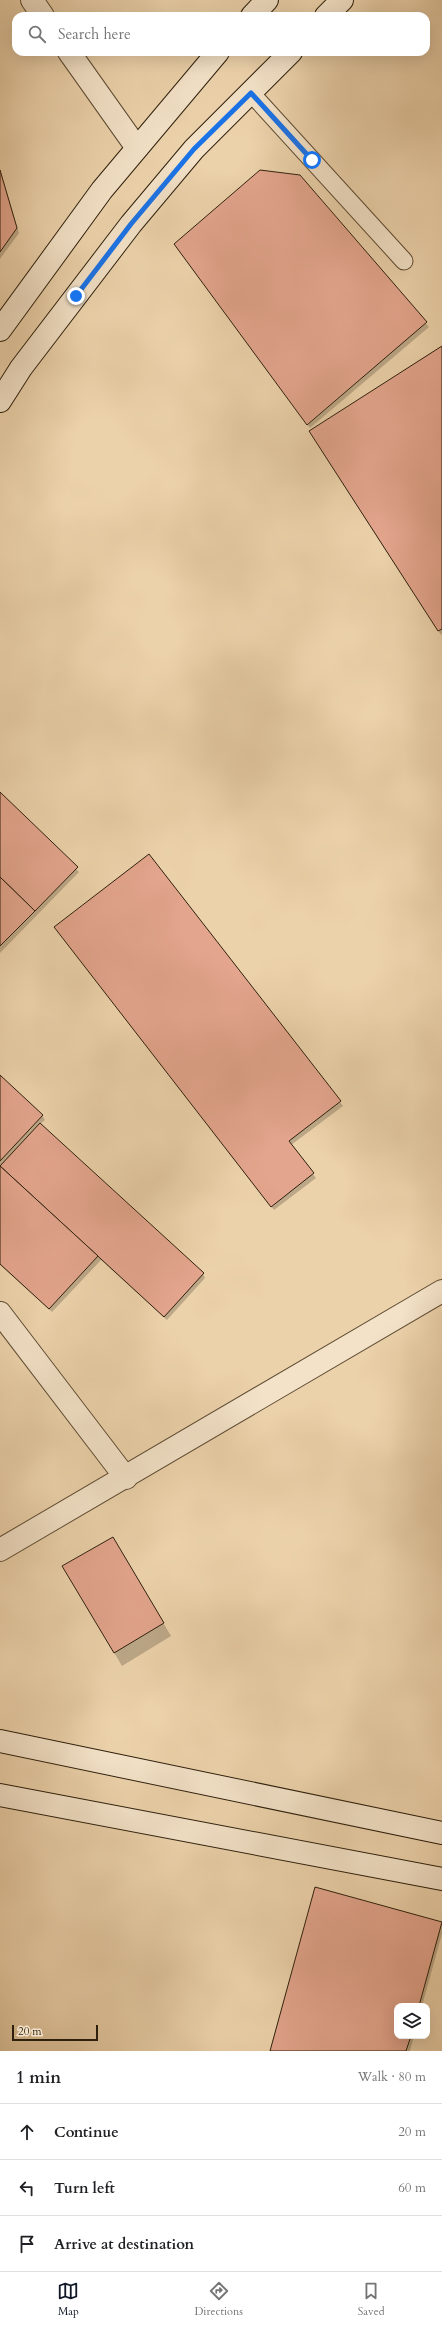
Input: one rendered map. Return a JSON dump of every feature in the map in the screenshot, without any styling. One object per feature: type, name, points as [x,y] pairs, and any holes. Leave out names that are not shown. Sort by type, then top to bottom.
[{"type":"street","points":[[32,0],[40,12]]},
{"type":"street","points":[[256,12],[267,0]]},
{"type":"street","points":[[330,12],[342,0]]},
{"type":"street","points":[[72,56],[136,148]]},
{"type":"street","points":[[0,330],[66,237],[136,148],[215,56]]},
{"type":"street","points":[[0,401],[21,368],[136,218],[194,149],[287,56]]},
{"type":"street","points":[[0,1550],[126,1478],[442,1291]]},
{"type":"street","points":[[0,1313],[126,1478]]},
{"type":"street","points":[[0,1741],[442,1833]]},
{"type":"street","points":[[0,1795],[442,1879]]},
{"type":"lane","points":[[251,93],[404,261]]},
{"type":"building","points":[[0,170],[17,228],[0,252]]},
{"type":"building","points":[[260,170],[300,175],[427,322],[307,425],[174,244]]},
{"type":"building","points":[[442,346],[442,629],[438,631],[309,431]]},
{"type":"building","points":[[0,792],[78,867],[35,911],[0,877]]},
{"type":"building","points":[[149,854],[341,1101],[289,1141],[314,1173],[271,1207],[54,927]]},
{"type":"building","points":[[0,877],[35,911],[0,946]]},
{"type":"building","points":[[0,1075],[43,1115],[0,1161]]},
{"type":"building","points":[[40,1123],[204,1273],[164,1317],[0,1166]]},
{"type":"building","points":[[0,1166],[98,1256],[49,1309],[0,1264]]},
{"type":"building","points":[[113,1537],[164,1623],[114,1653],[62,1566]]},
{"type":"building","points":[[315,1887],[442,1922],[420,2003],[394,2003],[394,2039],[410,2039],[406,2051],[270,2051]]},
{"type":"route","points":[[76,296],[131,224],[194,149],[251,93],[312,160]]}]
